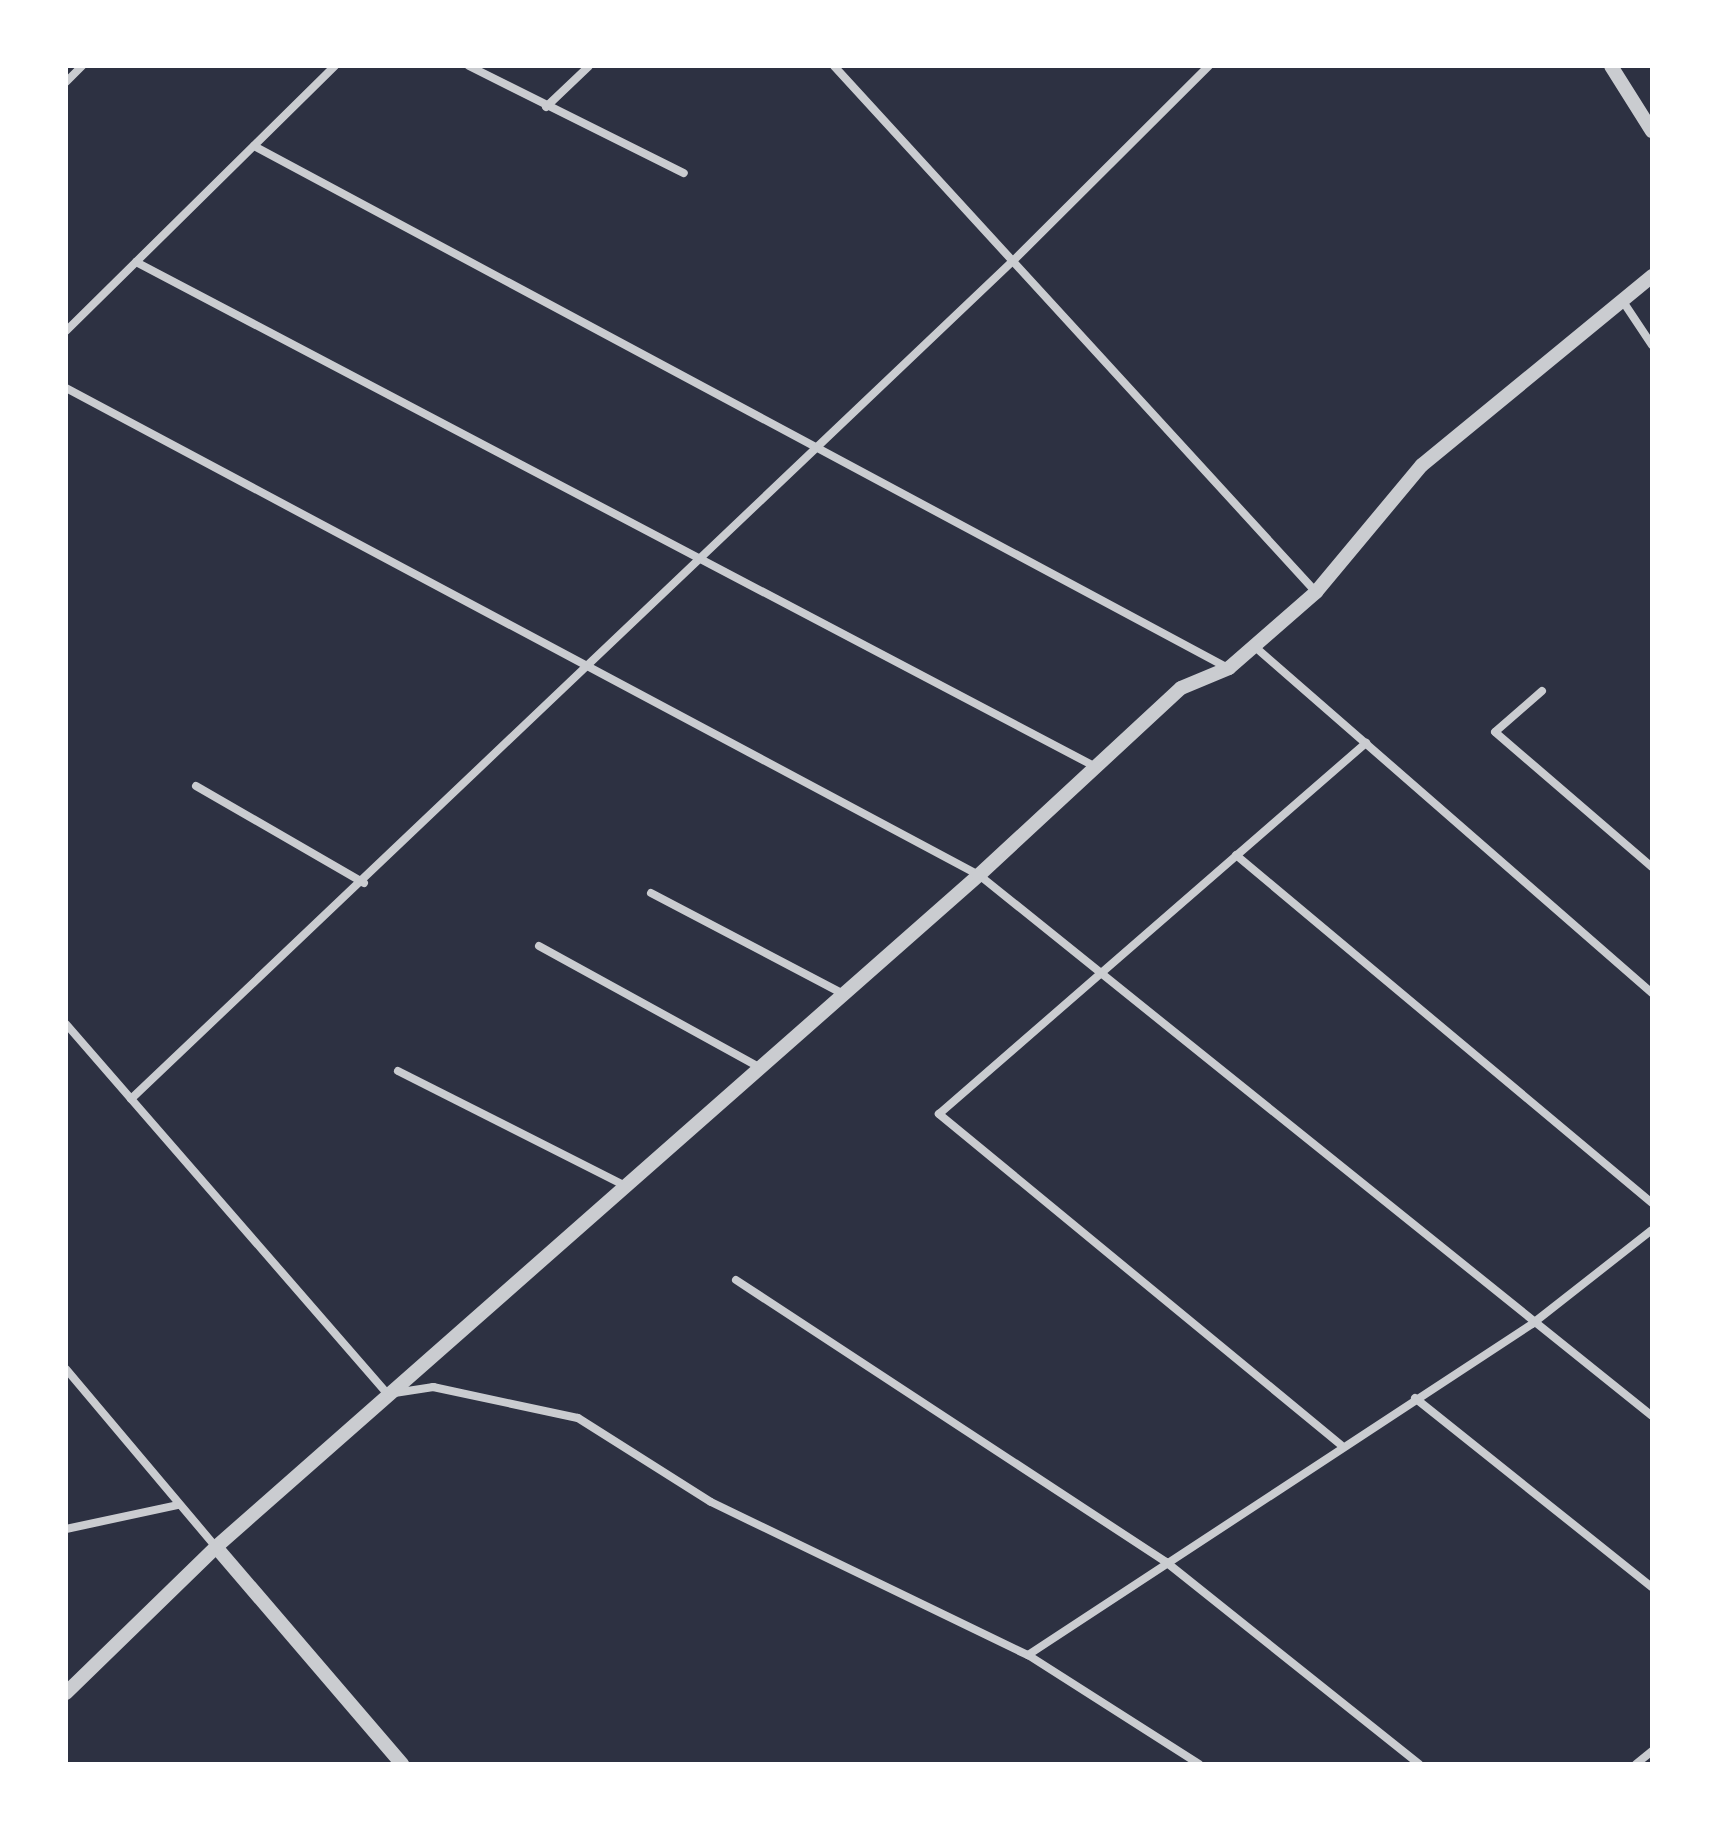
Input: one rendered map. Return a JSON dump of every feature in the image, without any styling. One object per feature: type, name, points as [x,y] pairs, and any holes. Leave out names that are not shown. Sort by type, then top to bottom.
[{"type":"street","points":[[66,82],[82,66]]},
{"type":"street","points":[[66,331],[335,66]]},
{"type":"street","points":[[469,66],[684,173]]},
{"type":"street","points":[[546,107],[589,66]]},
{"type":"street","points":[[834,66],[1316,592]]},
{"type":"street","points":[[131,1099],[364,883],[585,666],[1014,260],[1209,66]]},
{"type":"street","points":[[1611,66],[1652,131]]},
{"type":"street","points":[[254,146],[1229,668]]},
{"type":"street","points":[[136,262],[702,556],[1094,766]]},
{"type":"street","points":[[66,1693],[216,1547],[979,875],[1181,688],[1229,668],[1316,592],[1422,465],[1652,276]]},
{"type":"street","points":[[1622,300],[1652,345]]},
{"type":"street","points":[[66,388],[979,875],[1103,971],[1532,1324],[1652,1416]]},
{"type":"street","points":[[1254,646],[1652,993]]},
{"type":"street","points":[[1542,691],[1495,732],[1652,867]]},
{"type":"street","points":[[1341,1445],[939,1114],[1366,743]]},
{"type":"street","points":[[196,786],[364,883]]},
{"type":"street","points":[[1236,855],[1652,1203]]},
{"type":"street","points":[[651,893],[843,994]]},
{"type":"street","points":[[539,946],[762,1068]]},
{"type":"street","points":[[66,1024],[388,1394]]},
{"type":"street","points":[[398,1071],[627,1187]]},
{"type":"street","points":[[1028,1655],[1341,1445],[1532,1324],[1652,1230]]},
{"type":"street","points":[[736,1280],[1166,1562],[1419,1764]]},
{"type":"street","points":[[66,1369],[178,1505],[402,1764]]},
{"type":"street","points":[[388,1394],[433,1387],[578,1418],[711,1502],[1028,1655],[1199,1764]]},
{"type":"street","points":[[1415,1398],[1652,1587]]},
{"type":"street","points":[[66,1529],[178,1505]]},
{"type":"street","points":[[1636,1764],[1652,1751]]}]
